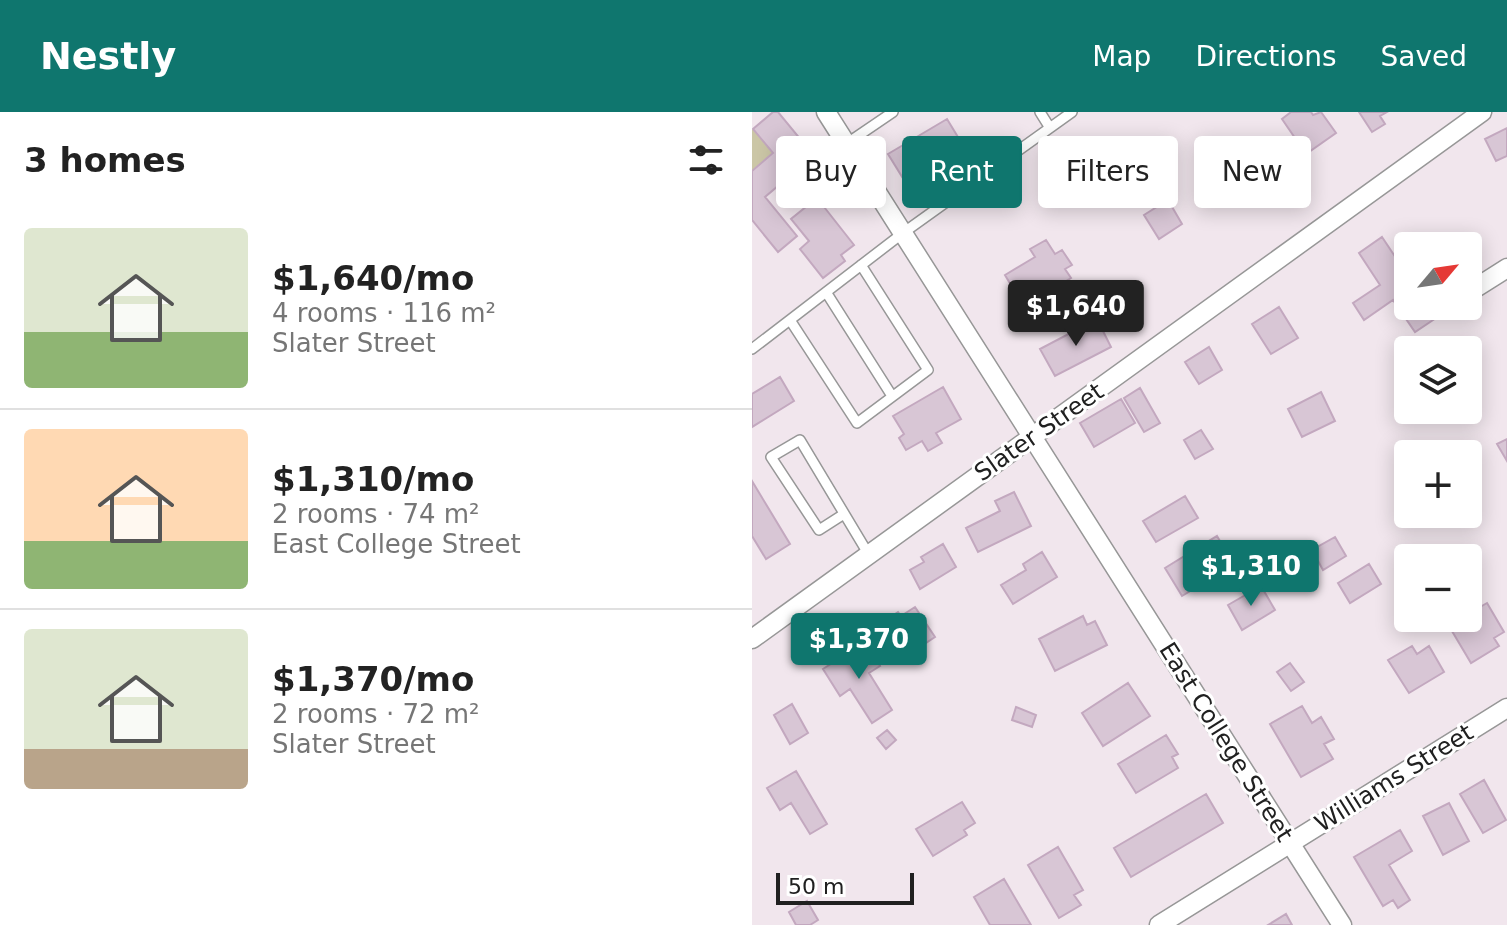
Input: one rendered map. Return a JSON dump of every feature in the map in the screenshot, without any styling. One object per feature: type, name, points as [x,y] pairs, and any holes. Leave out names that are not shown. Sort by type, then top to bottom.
[{"type":"street","name":"East College Street","points":[[826,112],[841,136]]},
{"type":"street","name":"Slater Street","points":[[752,639],[1482,112]]},
{"type":"street","name":"East College Street","points":[[886,206],[1342,925]]},
{"type":"street","points":[[1482,284],[1507,268]]},
{"type":"street","name":"Williams Street","points":[[1159,925],[1507,708]]},
{"type":"lane","points":[[858,136],[893,112]]},
{"type":"lane","points":[[1040,112],[1050,128]]},
{"type":"lane","points":[[752,349],[903,233],[1072,112]]},
{"type":"lane","points":[[790,320],[857,423],[928,370],[861,265]]},
{"type":"lane","points":[[826,292],[892,396]]},
{"type":"lane","points":[[844,514],[819,530],[771,457],[800,440],[869,555]]},
{"type":"shaded area","points":[[752,130],[773,153],[752,171]]},
{"type":"building","points":[[773,112],[778,112],[798,136],[776,136],[776,188],[765,197],[797,236],[778,252],[752,220],[752,171],[773,153],[753,129]]},
{"type":"building","points":[[1291,112],[1311,112],[1313,115],[1321,112],[1336,133],[1311,150],[1311,136],[1294,136],[1282,119]]},
{"type":"building","points":[[1359,112],[1387,112],[1380,116],[1385,124],[1372,132]]},
{"type":"building","points":[[947,119],[957,136],[918,136]]},
{"type":"building","points":[[1507,128],[1507,156],[1496,161],[1485,139]]},
{"type":"building","points":[[902,146],[902,177],[888,154]]},
{"type":"building","points":[[805,208],[825,208],[854,245],[841,255],[845,261],[823,278],[800,249],[809,241],[791,219]]},
{"type":"building","points":[[1155,208],[1173,208],[1182,224],[1159,239],[1144,215]]},
{"type":"building","points":[[1382,237],[1394,255],[1394,301],[1364,320],[1353,303],[1380,285],[1359,253]]},
{"type":"building","points":[[1046,240],[1055,254],[1062,250],[1072,265],[1065,269],[1071,278],[1024,307],[1005,275],[1035,257],[1030,249]]},
{"type":"building","points":[[1279,307],[1298,338],[1271,354],[1252,324]]},
{"type":"building","points":[[1097,319],[1111,347],[1055,376],[1040,349]]},
{"type":"building","points":[[1407,320],[1433,320],[1415,332]]},
{"type":"building","points":[[1209,347],[1222,370],[1199,384],[1185,362]]},
{"type":"building","points":[[780,377],[794,401],[752,427],[752,394]]},
{"type":"building","points":[[943,387],[961,419],[936,433],[942,443],[928,451],[922,441],[906,450],[899,438],[904,434],[893,416]]},
{"type":"building","points":[[1140,388],[1160,423],[1144,432],[1124,398]]},
{"type":"building","points":[[1321,392],[1335,421],[1302,437],[1288,409]]},
{"type":"building","points":[[1121,399],[1135,423],[1094,447],[1080,423]]},
{"type":"building","points":[[1201,430],[1213,449],[1195,459],[1184,440]]},
{"type":"building","points":[[1507,439],[1507,461],[1497,444]]},
{"type":"building","points":[[752,481],[790,544],[766,559],[752,536]]},
{"type":"building","points":[[1014,492],[1031,526],[978,552],[966,528],[1000,511],[995,501]]},
{"type":"building","points":[[1185,496],[1198,518],[1156,542],[1143,521]]},
{"type":"building","points":[[1217,536],[1234,565],[1182,596],[1165,568]]},
{"type":"building","points":[[1335,537],[1346,556],[1323,570],[1312,550]]},
{"type":"building","points":[[943,544],[956,567],[920,589],[910,570],[924,562],[921,557]]},
{"type":"building","points":[[1042,552],[1057,577],[1013,604],[1001,585],[1026,570],[1023,564]]},
{"type":"building","points":[[1369,564],[1381,584],[1350,603],[1338,583]]},
{"type":"building","points":[[1261,586],[1275,610],[1242,630],[1228,605]]},
{"type":"building","points":[[1487,603],[1504,632],[1494,638],[1499,646],[1471,663],[1453,632],[1482,632],[1482,606]]},
{"type":"building","points":[[915,607],[935,637],[897,662],[874,628],[898,612],[901,616]]},
{"type":"building","points":[[1083,616],[1087,625],[1095,621],[1107,645],[1055,671],[1039,639]]},
{"type":"building","points":[[865,642],[880,666],[869,673],[892,710],[872,723],[850,689],[840,696],[823,669]]},
{"type":"building","points":[[1412,646],[1417,654],[1429,646],[1444,672],[1409,693],[1388,660]]},
{"type":"building","points":[[1290,663],[1304,682],[1291,691],[1277,672]]},
{"type":"building","points":[[1128,683],[1150,716],[1103,746],[1082,713]]},
{"type":"building","points":[[792,704],[808,733],[790,744],[774,715]]},
{"type":"building","points":[[1302,706],[1312,723],[1321,717],[1334,739],[1324,744],[1333,759],[1301,777],[1270,724]]},
{"type":"building","points":[[1016,707],[1036,715],[1032,727],[1012,720]]},
{"type":"building","points":[[887,730],[896,740],[886,749],[877,738]]},
{"type":"building","points":[[1166,735],[1178,754],[1172,757],[1178,768],[1136,793],[1118,764]]},
{"type":"building","points":[[796,771],[827,824],[810,834],[791,803],[780,810],[767,788]]},
{"type":"building","points":[[1484,780],[1506,820],[1483,833],[1460,794]]},
{"type":"building","points":[[1206,794],[1223,823],[1131,877],[1114,848]]},
{"type":"building","points":[[962,802],[975,823],[964,830],[967,835],[933,856],[916,829]]},
{"type":"building","points":[[1449,803],[1469,841],[1443,855],[1423,816]]},
{"type":"building","points":[[1400,830],[1412,851],[1389,865],[1410,900],[1398,908],[1393,900],[1383,906],[1354,857]]},
{"type":"building","points":[[1058,847],[1083,890],[1074,895],[1081,905],[1059,918],[1028,865]]},
{"type":"building","points":[[1004,879],[1031,925],[990,925],[974,897]]},
{"type":"building","points":[[807,901],[818,920],[810,925],[796,925],[789,912]]},
{"type":"building","points":[[1286,914],[1292,925],[1268,925]]}]
